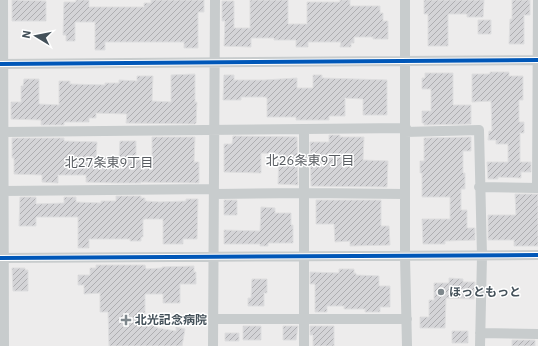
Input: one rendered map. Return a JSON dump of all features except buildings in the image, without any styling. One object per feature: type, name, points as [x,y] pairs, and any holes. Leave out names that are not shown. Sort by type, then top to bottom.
[{"type":"street","points":[[3,0],[1,64],[3,132],[2,258],[4,346]]},
{"type":"street","points":[[213,346],[215,0]]},
{"type":"street","points":[[405,0],[405,256],[407,346]]},
{"type":"street","points":[[479,187],[538,188],[538,0]]},
{"type":"street","points":[[1,64],[538,60]]},
{"type":"street","points":[[304,130],[304,346]]},
{"type":"street","points":[[3,132],[479,130],[479,187],[482,256],[480,346]]},
{"type":"street","points":[[3,191],[214,191],[405,194]]},
{"type":"street","points":[[2,258],[538,255]]},
{"type":"street","points":[[213,319],[407,319]]},
{"type":"street","points":[[480,333],[538,334]]},
{"type":"cycle path","points":[[0,64],[538,60]]},
{"type":"cycle path","points":[[0,258],[538,255]]},
{"type":"place","name":"ほっともっと","points":[[441,292]]},
{"type":"place","name":"北光記念病院","points":[[126,320]]},
{"type":"district","name":"北26条東9丁目","points":[[310,160]]},
{"type":"district","name":"北27条東9丁目","points":[[109,162]]}]
